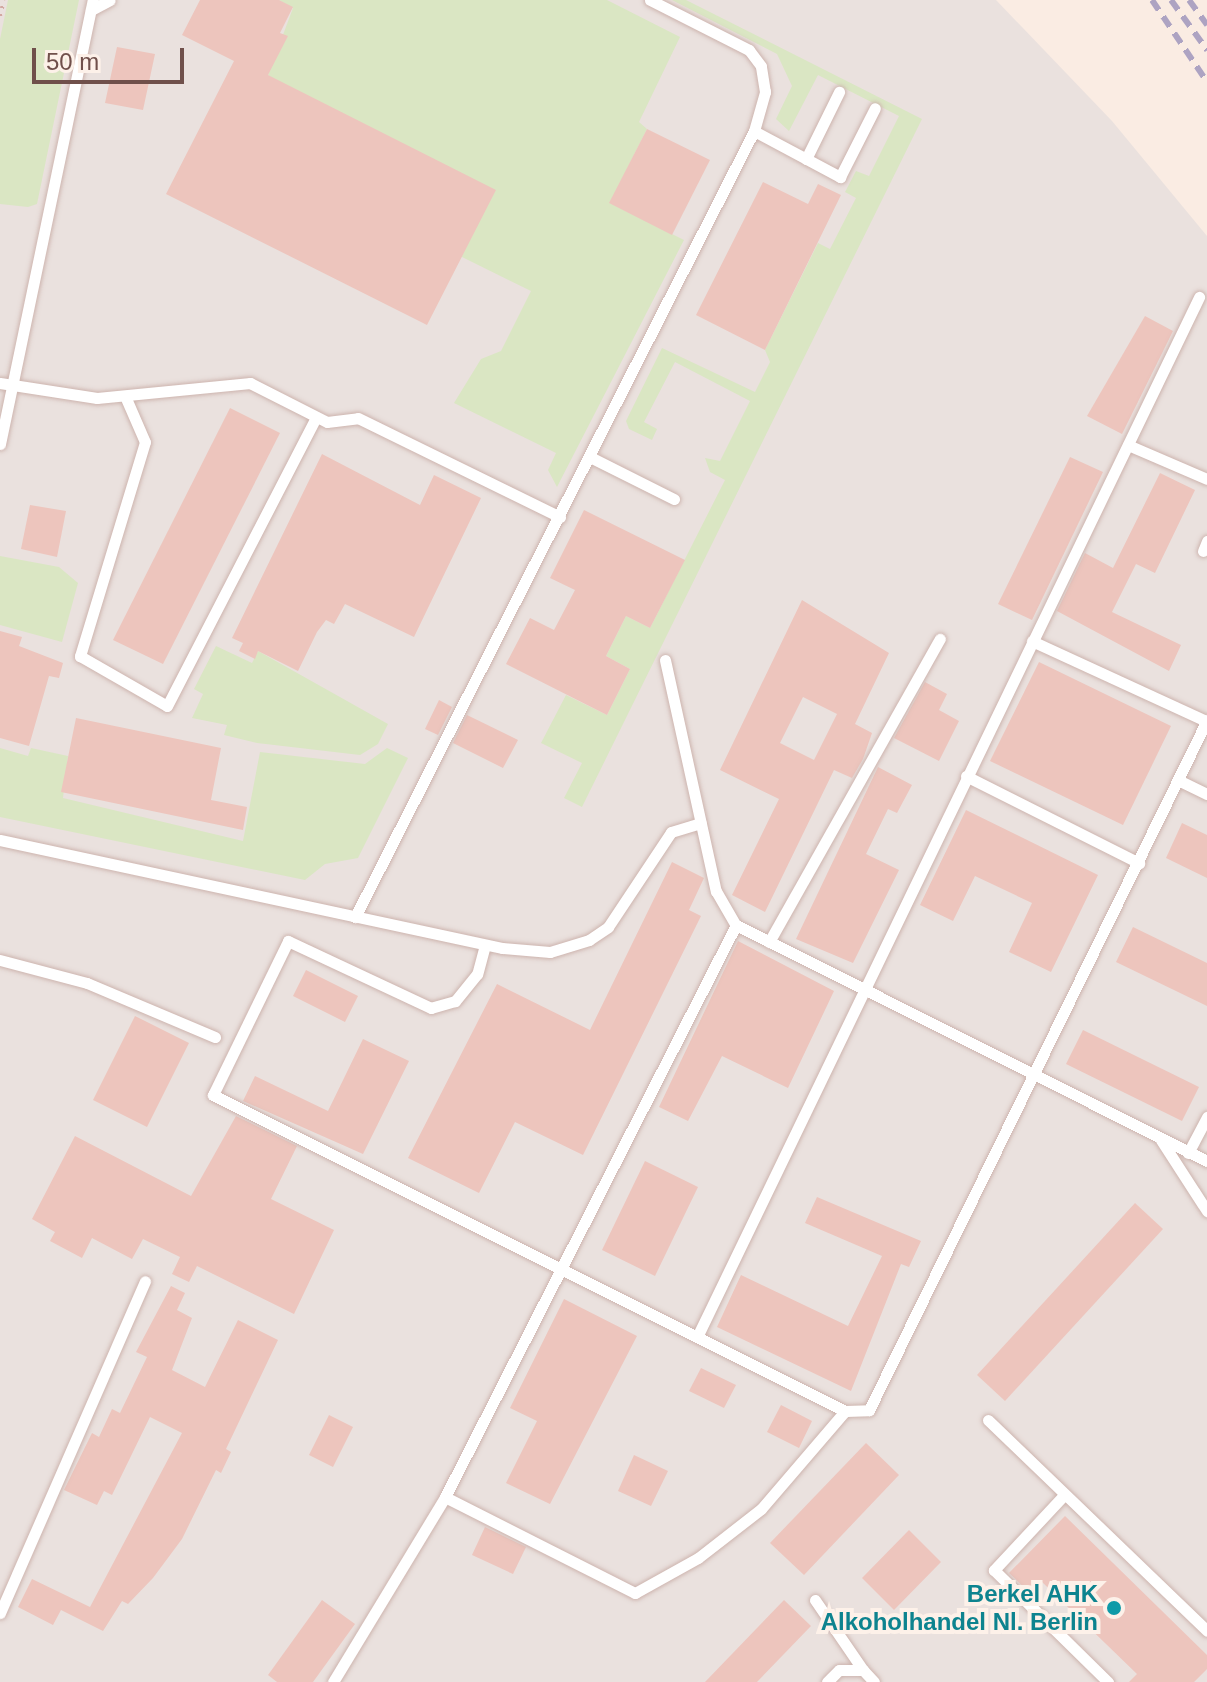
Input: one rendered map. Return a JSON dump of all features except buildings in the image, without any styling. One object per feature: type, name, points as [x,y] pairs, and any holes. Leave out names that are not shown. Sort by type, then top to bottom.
[{"type":"lane","points":[[0,444],[92,5],[110,0]]},
{"type":"lane","points":[[355,917],[754,131],[765,92],[755,58],[650,0]]},
{"type":"lane","points":[[806,159],[839,92]]},
{"type":"lane","points":[[754,131],[840,177],[875,108]]},
{"type":"lane","points":[[697,1337],[860,989],[1199,297]]},
{"type":"lane","points":[[0,383],[125,396],[250,383],[327,422],[358,418],[560,517]]},
{"type":"lane","points":[[125,396],[145,442],[80,656],[167,706],[316,417]]},
{"type":"lane","points":[[1128,445],[1207,479]]},
{"type":"lane","points":[[590,457],[674,499]]},
{"type":"lane","points":[[769,942],[940,639]]},
{"type":"lane","points":[[485,945],[477,974],[455,1001],[431,1008],[288,941],[213,1095],[845,1411],[869,1410],[1036,1077],[1207,720],[1032,641]]},
{"type":"lane","points":[[665,660],[716,891],[736,925],[1207,1161]]},
{"type":"lane","points":[[966,776],[1139,863]]},
{"type":"lane","points":[[1178,780],[1207,794]]},
{"type":"lane","points":[[0,840],[485,945],[550,952],[589,940],[627,908],[671,832],[701,823]]},
{"type":"lane","points":[[333,1682],[445,1497],[736,925]]},
{"type":"lane","points":[[0,960],[87,983],[215,1037]]},
{"type":"lane","points":[[1188,1153],[1207,1117]]},
{"type":"lane","points":[[1161,1139],[1207,1211]]},
{"type":"lane","points":[[0,1613],[145,1281]]},
{"type":"lane","points":[[445,1497],[635,1593],[698,1558],[761,1509],[845,1411]]},
{"type":"lane","points":[[988,1420],[1207,1631]]},
{"type":"lane","points":[[1064,1495],[994,1570],[1108,1682]]},
{"type":"lane","points":[[815,1600],[874,1682]]},
{"type":"lane","points":[[827,1682],[839,1670],[863,1670]]},
{"type":"path","points":[[0,16],[4,0]]},
{"type":"shaded area","points":[[0,0],[996,0],[1112,121],[1207,236],[1207,1682],[0,1682]]},
{"type":"green space","points":[[8,0],[79,0],[37,204],[28,207],[0,204],[0,39]]},
{"type":"green space","points":[[279,0],[607,0],[680,37],[639,122],[647,129],[610,203],[684,240],[557,487],[548,470],[556,453],[454,403],[481,359],[501,351],[531,291],[462,257],[268,75],[293,8]]},
{"type":"green space","points":[[672,0],[686,0],[922,119],[582,807],[564,798],[582,763],[541,743],[566,695],[607,715],[630,669],[606,656],[626,616],[650,628],[725,480],[710,472],[705,458],[720,461],[750,401],[675,362],[644,422],[657,429],[652,440],[629,429],[626,421],[662,348],[755,392],[770,362],[765,350],[818,243],[830,249],[856,198],[845,192],[856,171],[869,176],[899,116],[818,75],[789,131],[776,119],[792,86],[777,54]]},
{"type":"green space","points":[[0,556],[59,567],[78,583],[62,642],[0,625]]},
{"type":"green space","points":[[216,646],[252,663],[258,651],[388,724],[378,744],[360,755],[257,743],[224,735],[227,725],[192,718],[203,694],[194,689]]},
{"type":"green space","points":[[0,748],[28,756],[31,748],[68,756],[63,798],[243,841],[260,752],[365,764],[387,748],[408,758],[358,858],[325,864],[305,880],[0,817]]},
{"type":"railway","points":[[1152,0],[1207,82]]},
{"type":"railway","points":[[1171,0],[1207,50]]},
{"type":"railway","points":[[1189,0],[1207,25]]},
{"type":"place","name":"Berkel AHK Alkoholhandel Nl. Berlin","points":[[1114,1608]]}]
